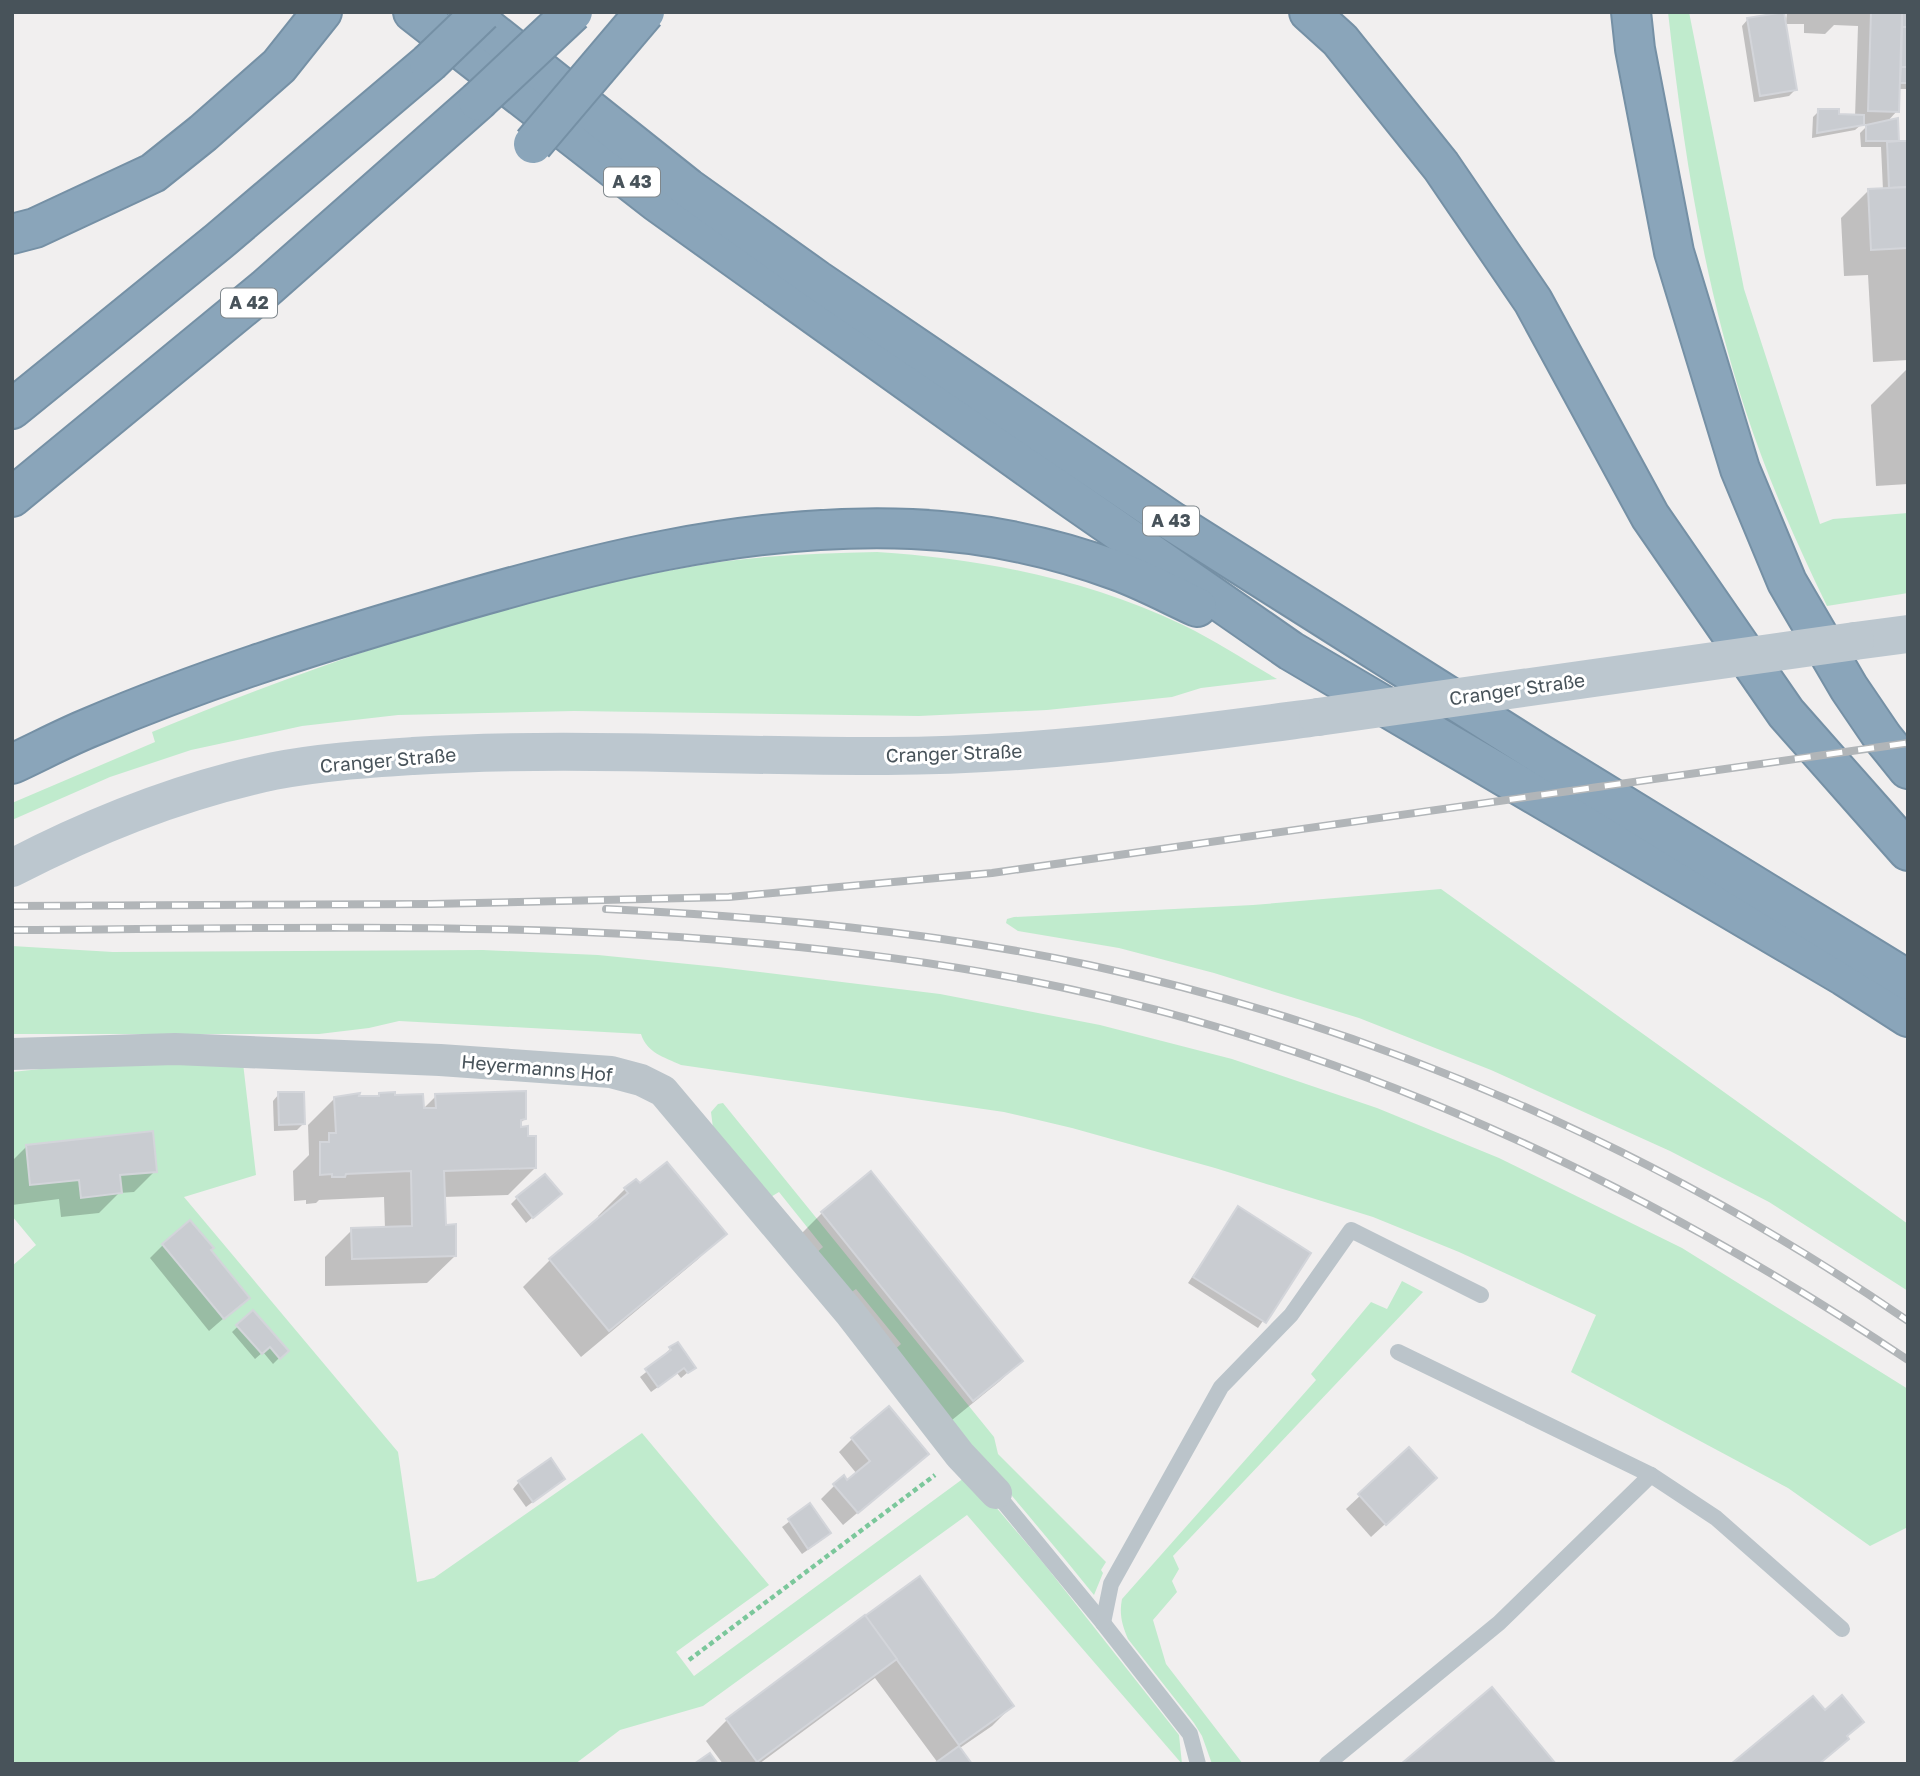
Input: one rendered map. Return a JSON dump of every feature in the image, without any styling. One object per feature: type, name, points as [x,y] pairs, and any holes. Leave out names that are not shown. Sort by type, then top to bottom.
[{"type":"highway","points":[[12,234],[35,229],[153,173],[279,66],[322,12]]},
{"type":"highway","name":"A 43","points":[[413,12],[668,210],[1046,481],[1291,651],[1844,976],[1908,1017]]},
{"type":"highway","name":"A 43","points":[[467,12],[688,188],[817,280],[1173,523],[1540,754],[1908,980]]},
{"type":"highway","points":[[12,409],[219,241],[429,62],[482,12]]},
{"type":"highway","name":"A 42","points":[[12,497],[265,289],[478,101],[573,12]]},
{"type":"highway","points":[[533,144],[645,12]]},
{"type":"highway","points":[[1309,12],[1340,40],[1441,166],[1533,301],[1650,516],[1786,713],[1908,851]]},
{"type":"highway","points":[[1631,12],[1635,49],[1674,253],[1740,469],[1787,582],[1849,688],[1908,769]]},
{"type":"highway","points":[[12,764],[89,727],[213,679],[340,637],[583,567],[768,534],[841,528],[914,529],[986,537],[1054,551],[1119,572],[1291,651]]},
{"type":"street","name":"Cranger Straße","points":[[12,868],[102,825],[193,792],[275,771],[359,760],[492,751],[888,756],[996,753],[1117,744],[1908,634]]},
{"type":"street","name":"Heyermanns Hof","points":[[12,1054],[175,1049],[440,1059],[611,1072],[641,1080],[663,1091],[850,1313],[960,1455],[996,1493]]},
{"type":"lane","points":[[1103,1623],[1111,1584],[1220,1387],[1290,1315],[1351,1230],[1481,1295]]},
{"type":"lane","points":[[1398,1352],[1651,1475],[1716,1518],[1842,1629]]},
{"type":"lane","points":[[1327,1764],[1499,1623],[1651,1475]]},
{"type":"lane","points":[[996,1493],[1190,1734],[1198,1764]]},
{"type":"path","points":[[688,1660],[960,1455]]},
{"type":"green space","points":[[1668,12],[1689,12],[1744,289],[1820,524],[1833,519],[1908,513],[1908,593],[1827,606],[1783,509],[1745,409],[1717,312],[1696,213]]},
{"type":"green space","points":[[877,552],[995,566],[1110,595],[1183,625],[1277,679],[1201,688],[1172,697],[1047,710],[919,716],[574,711],[398,715],[302,726],[191,750],[110,777],[12,820],[12,803],[155,742],[152,732],[289,679],[428,631],[570,592],[713,563],[795,555]]},
{"type":"green space","points":[[1441,889],[1908,1224],[1908,1291],[1769,1202],[1670,1151],[1491,1070],[1359,1018],[1214,973],[1119,948],[1018,931],[1006,923],[1007,919],[1014,917],[1253,905]]},
{"type":"green space","points":[[12,946],[113,952],[483,950],[598,955],[940,994],[1100,1025],[1232,1059],[1377,1108],[1499,1158],[1682,1248],[1908,1389],[1908,1527],[1870,1546],[1788,1488],[1571,1372],[1596,1315],[1459,1252],[1373,1217],[1215,1168],[1004,1112],[681,1065],[652,1050],[641,1034],[399,1021],[319,1034],[12,1034]]},
{"type":"green space","points":[[145,1058],[243,1063],[256,1175],[184,1197],[398,1452],[417,1582],[434,1578],[642,1433],[769,1585],[676,1652],[694,1676],[964,1478],[989,1499],[1045,1565],[1179,1735],[1182,1764],[967,1515],[703,1706],[620,1730],[575,1764],[12,1764],[12,1266],[36,1245],[12,1216],[12,1072]]},
{"type":"green space","points":[[723,1103],[994,1437],[998,1454],[1106,1562],[1094,1595],[892,1352],[901,1344],[856,1289],[847,1295],[815,1254],[823,1247],[779,1192],[769,1198],[713,1128],[711,1112],[718,1104]]},
{"type":"green space","points":[[1402,1281],[1423,1292],[1173,1556],[1179,1569],[1172,1581],[1177,1592],[1153,1620],[1166,1664],[1243,1764],[1212,1764],[1194,1723],[1128,1639],[1122,1619],[1122,1599],[1316,1380],[1311,1374],[1371,1302],[1387,1309]]},
{"type":"building","points":[[1784,12],[1797,90],[1760,96],[1747,18]]},
{"type":"building","points":[[1871,12],[1902,12],[1899,112],[1868,111]]},
{"type":"building","points":[[1902,12],[1908,12],[1908,27],[1902,27]]},
{"type":"building","points":[[1902,27],[1908,27],[1908,67],[1901,67]]},
{"type":"building","points":[[1901,67],[1908,67],[1908,83],[1900,83]]},
{"type":"building","points":[[1818,109],[1839,109],[1839,114],[1864,115],[1864,125],[1817,133]]},
{"type":"building","points":[[1898,118],[1899,141],[1866,141],[1866,125]]},
{"type":"building","points":[[1908,141],[1908,187],[1889,188],[1887,142]]},
{"type":"building","points":[[1908,187],[1907,248],[1871,250],[1868,189]]},
{"type":"building","points":[[526,1091],[526,1119],[521,1120],[521,1127],[528,1126],[528,1136],[536,1136],[536,1168],[444,1171],[446,1225],[456,1224],[456,1256],[352,1259],[351,1228],[412,1226],[411,1171],[346,1174],[345,1177],[320,1175],[320,1142],[329,1142],[329,1133],[336,1133],[334,1097],[360,1093],[359,1096],[379,1096],[379,1093],[395,1092],[395,1095],[423,1094],[424,1108],[436,1108],[435,1094]]},
{"type":"building","points":[[278,1092],[304,1092],[305,1124],[279,1125]]},
{"type":"building","points":[[153,1131],[157,1172],[120,1175],[122,1193],[81,1198],[79,1180],[30,1185],[26,1145]]},
{"type":"building","points":[[667,1162],[727,1234],[609,1331],[549,1259],[628,1193],[624,1188],[636,1179],[640,1183]]},
{"type":"building","points":[[871,1171],[1023,1361],[973,1401],[821,1212]]},
{"type":"building","points":[[545,1174],[562,1194],[533,1218],[516,1197]]},
{"type":"building","points":[[1238,1206],[1311,1253],[1266,1323],[1193,1277]]},
{"type":"building","points":[[190,1220],[250,1298],[224,1319],[162,1244]]},
{"type":"building","points":[[253,1310],[289,1351],[280,1359],[270,1347],[262,1354],[236,1325]]},
{"type":"building","points":[[678,1342],[696,1368],[688,1373],[684,1368],[658,1387],[645,1369]]},
{"type":"building","points":[[889,1406],[929,1454],[858,1513],[833,1484],[844,1475],[847,1480],[870,1461],[851,1438]]},
{"type":"building","points":[[1409,1447],[1437,1478],[1386,1525],[1358,1494]]},
{"type":"building","points":[[551,1458],[565,1479],[533,1502],[518,1481]]},
{"type":"building","points":[[810,1503],[831,1533],[808,1549],[788,1519]]},
{"type":"building","points":[[920,1576],[1014,1706],[959,1745],[865,1616]]},
{"type":"building","points":[[865,1615],[897,1659],[757,1762],[726,1719]]},
{"type":"building","points":[[1492,1687],[1556,1764],[1401,1764]]},
{"type":"building","points":[[1842,1695],[1864,1722],[1847,1736],[1849,1739],[1819,1764],[1731,1764],[1813,1696],[1825,1710]]},
{"type":"building","points":[[959,1746],[972,1764],[934,1764]]},
{"type":"building","points":[[710,1753],[718,1764],[694,1764]]},
{"type":"railway","points":[[12,906],[431,904],[729,897],[992,873],[1908,743]]},
{"type":"railway","points":[[606,909],[788,921],[969,943],[1089,965],[1198,991],[1306,1023],[1412,1061],[1516,1103],[1618,1150],[1814,1259],[1908,1321]]},
{"type":"railway","points":[[12,930],[393,928],[648,935],[774,944],[900,959],[1026,980],[1144,1007],[1260,1040],[1374,1080],[1486,1126],[1595,1177],[1702,1234],[1806,1295],[1908,1360]]}]
